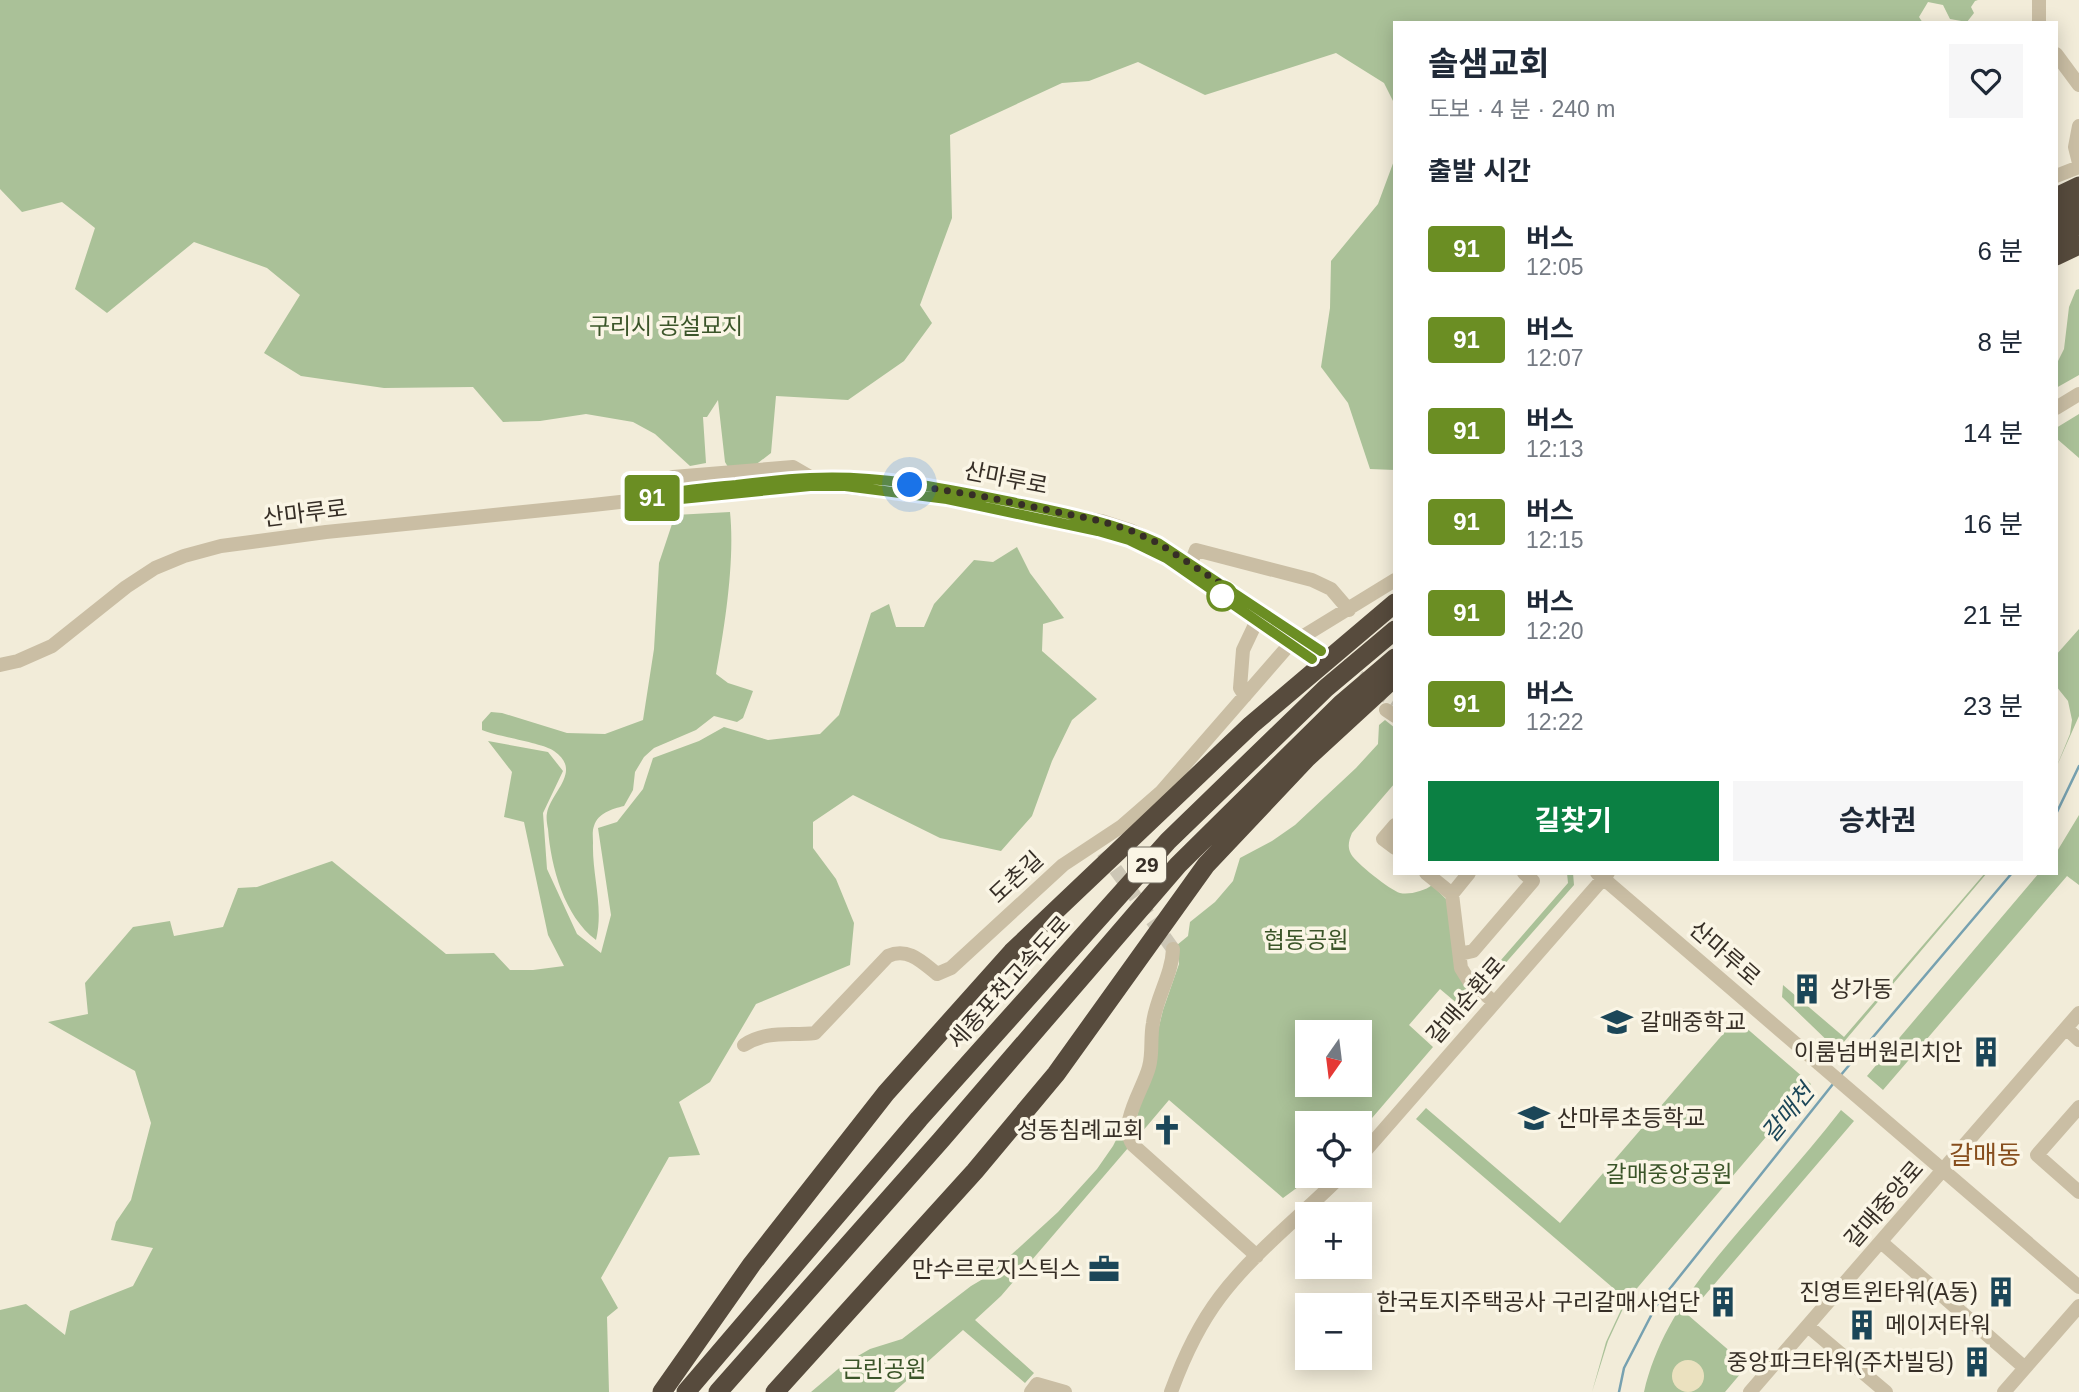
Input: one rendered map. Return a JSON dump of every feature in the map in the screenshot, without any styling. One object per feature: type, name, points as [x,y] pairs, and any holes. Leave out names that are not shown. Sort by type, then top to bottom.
[{"type":"highway","points":[[2058,196],[2079,186]]},
{"type":"highway","points":[[2058,216],[2079,206]]},
{"type":"highway","points":[[2058,236],[2079,225]]},
{"type":"highway","points":[[2058,255],[2079,245]]},
{"type":"highway","points":[[662,1392],[752,1264],[886,1093],[1013,952],[1251,725],[1393,605]]},
{"type":"highway","name":"세종포천고속도로","points":[[686,1392],[919,1119],[1168,841],[1326,688],[1393,632]]},
{"type":"highway","name":"29","points":[[718,1392],[941,1140],[1178,865],[1341,704],[1393,659]]},
{"type":"highway","points":[[775,1392],[975,1171],[1056,1074],[1206,865],[1307,758],[1393,679]]},
{"type":"street","points":[[2039,0],[2039,21]]},
{"type":"street","points":[[2058,57],[2079,85]]},
{"type":"street","points":[[2058,175],[2079,165],[2075,147],[2079,126]]},
{"type":"street","points":[[2058,407],[2079,394]]},
{"type":"street","name":"산마루로","points":[[0,665],[18,661],[52,646],[126,587],[155,568],[184,556],[209,550],[267,539],[647,499],[812,478],[864,480],[957,491],[1101,521],[1132,531],[1158,543],[1189,568],[1317,655]]},
{"type":"street","name":"산마루로","points":[[670,496],[845,486],[947,499],[1098,531],[1129,540],[1189,568]]},
{"type":"street","points":[[1189,568],[1196,550],[1274,569],[1312,580],[1331,589],[1349,610]]},
{"type":"street","name":"도촌길","points":[[744,1045],[756,1037],[773,1033],[815,1033],[888,956],[896,952],[906,952],[937,974],[951,968],[1063,865],[1100,847],[1161,792],[1296,640],[1393,581]]},
{"type":"street","points":[[1245,696],[1240,688],[1243,650],[1259,615]]},
{"type":"street","points":[[1393,827],[1383,839],[1393,846]]},
{"type":"street","points":[[1428,875],[1452,894],[1464,975],[1494,1002]]},
{"type":"street","points":[[1452,894],[1467,875]]},
{"type":"street","name":"산마루로","points":[[1603,875],[1943,1170]]},
{"type":"street","name":"갈매순환로","points":[[1372,1143],[1603,875]]},
{"type":"street","points":[[1460,954],[1473,951],[1533,876]]},
{"type":"street","points":[[1173,949],[1172,963],[1153,1024],[1149,1067],[1129,1122],[1128,1138],[1257,1256]]},
{"type":"street","name":"갈매중앙로","points":[[1750,1392],[2079,1013]]},
{"type":"street","points":[[2066,1028],[2079,1040]]},
{"type":"street","points":[[2079,1107],[2037,1156],[2079,1192]]},
{"type":"street","points":[[1943,1170],[2079,1287]]},
{"type":"street","points":[[1171,1392],[1198,1331],[1220,1297],[1257,1256],[1328,1188]]},
{"type":"street","points":[[1881,1242],[2025,1367]]},
{"type":"street","points":[[2004,1392],[2079,1306]]},
{"type":"street","points":[[1809,1326],[1886,1392]]},
{"type":"street","points":[[1031,1392],[1037,1384],[1065,1392]]},
{"type":"green space","name":"구리시 공설묘지","points":[[0,0],[1978,0],[1971,7],[1974,13],[1968,21],[1950,19],[1943,5],[1928,2],[1919,17],[1922,21],[1393,21],[1393,101],[1384,83],[1336,53],[1205,95],[1138,62],[1089,81],[1062,83],[950,135],[952,218],[920,305],[932,323],[904,361],[848,400],[776,396],[771,453],[754,466],[728,467],[725,462],[718,400],[707,417],[703,417],[706,463],[690,466],[655,434],[633,422],[586,414],[540,421],[503,422],[473,387],[384,388],[301,376],[264,353],[300,295],[267,268],[194,242],[107,313],[75,289],[95,228],[62,202],[22,212],[0,189]]},
{"type":"green space","points":[[1393,163],[1393,470],[1370,469],[1348,403],[1321,367],[1330,308],[1331,261],[1378,204]]},
{"type":"green space","points":[[2079,289],[2079,375],[2058,387],[2058,361],[2064,349],[2069,307],[2076,290]]},
{"type":"green space","points":[[2079,414],[2079,458],[2058,440],[2058,427]]},
{"type":"green space","points":[[730,512],[730,571],[716,674],[728,683],[753,691],[743,718],[737,722],[714,716],[696,730],[654,748],[644,757],[635,772],[633,790],[624,806],[606,812],[596,822],[593,828],[593,855],[599,916],[596,940],[575,918],[561,890],[552,859],[547,815],[563,782],[566,766],[554,751],[482,730],[482,722],[491,712],[502,713],[567,733],[605,734],[643,720],[654,649],[659,563],[675,515]]},
{"type":"green space","points":[[1017,547],[1030,573],[1064,618],[1043,624],[1042,651],[1097,699],[1072,720],[1052,761],[1032,816],[1001,851],[940,838],[853,795],[813,822],[813,848],[836,879],[854,923],[850,965],[756,1004],[710,1082],[679,1102],[700,1155],[669,1157],[601,1278],[618,1308],[607,1317],[609,1392],[0,1392],[0,1310],[26,1304],[65,1335],[70,1311],[133,1286],[153,1248],[111,1240],[116,1222],[131,1200],[151,1123],[135,1071],[48,1022],[88,1014],[85,983],[133,927],[170,921],[174,936],[223,927],[238,888],[257,887],[332,861],[446,954],[494,953],[510,970],[564,966],[548,935],[524,822],[504,817],[512,772],[488,741],[548,752],[563,771],[543,813],[547,869],[577,934],[601,953],[611,915],[598,828],[617,822],[643,789],[653,758],[699,741],[724,727],[768,740],[820,734],[839,715],[871,613],[889,604],[896,627],[924,627],[934,604],[974,560],[993,562]]},
{"type":"green space","points":[[2079,629],[2079,716],[2058,763],[2070,734],[2072,720],[2068,701],[2058,688],[2058,653]]},
{"type":"green space","name":"협동공원","points":[[1385,720],[1393,726],[1393,785],[1352,833],[1350,851],[1366,870],[1395,891],[1412,893],[1432,885],[1446,899],[1474,999],[1465,1010],[1440,989],[1409,1025],[1433,1047],[1372,1118],[1372,1111],[1295,1111],[1297,1188],[1283,1198],[1169,1100],[1136,1139],[1133,1133],[1163,1010],[1179,964],[1177,945],[1188,936],[1190,922],[1215,902],[1233,881],[1240,858],[1295,825],[1378,744],[1379,725]]},
{"type":"green space","points":[[2079,815],[2079,885],[2067,876],[1883,1090],[1867,1076],[2037,875],[2058,875],[2058,850]]},
{"type":"green space","points":[[1567,875],[1573,875],[1574,885],[1488,983],[1481,983],[1568,883]]},
{"type":"green space","points":[[1985,875],[1837,1050],[1782,997],[1783,985],[1844,1037]]},
{"type":"green space","name":"갈매중앙공원","points":[[1736,1019],[1811,1084],[1627,1300],[1608,1341],[1592,1392],[1606,1342],[1626,1299],[1416,1119],[1426,1108],[1560,1223]]},
{"type":"green space","points":[[1841,1110],[1854,1121],[1688,1315],[1747,1366],[1725,1392],[1644,1392],[1661,1342],[1687,1298],[1718,1256]]},
{"type":"green space","name":"근린공원","points":[[1126,1120],[1128,1148],[1001,1296],[975,1320],[1034,1373],[1025,1383],[963,1330],[894,1392],[811,1392],[844,1364],[870,1349],[902,1339],[988,1276],[1058,1212],[1097,1169]]},
{"type":"shaded area","points":[[1688,1360],[1699,1365],[1704,1376],[1699,1387],[1688,1392],[1677,1387],[1672,1376],[1677,1365]]},
{"type":"waterway","name":"갈매천","points":[[2058,810],[2079,766]]},
{"type":"waterway","name":"갈매천","points":[[1840,1076],[2010,875]]},
{"type":"waterway","name":"갈매천","points":[[1619,1392],[1624,1368],[1656,1306],[1833,1084]]},
{"type":"tunnel","points":[[1341,665],[1393,701]]},
{"type":"tunnel","points":[[1103,852],[1173,949]]},
{"type":"bus line","name":"91","points":[[1312,659],[1166,558],[1129,540],[1098,531],[947,499],[845,486],[810,486],[671,500],[647,499],[670,492],[779,480],[864,480],[957,491],[1101,521],[1158,543],[1321,651]]},
{"type":"place","name":"상가동","points":[[1807,989]]},
{"type":"place","name":"갈매중학교","points":[[1617,1022]]},
{"type":"place","name":"이룸넘버원리치안","points":[[1986,1052]]},
{"type":"place","name":"산마루초등학교","points":[[1534,1118]]},
{"type":"place","name":"성동침례교회","points":[[1167,1130]]},
{"type":"place","name":"만수르로지스틱스","points":[[1104,1269]]},
{"type":"place","name":"진영트윈타워(A동)","points":[[2001,1292]]},
{"type":"place","name":"한국토지주택공사 구리갈매사업단","points":[[1723,1302]]},
{"type":"place","name":"메이저타워","points":[[1862,1325]]},
{"type":"place","name":"중앙파크타워(주차빌딩)","points":[[1977,1362]]},
{"type":"district","name":"갈매동","points":[[1985,1155]]},
{"type":"route","points":[[910,485],[957,491],[1101,521],[1132,531],[1158,543],[1226,587],[1222,596]]}]
